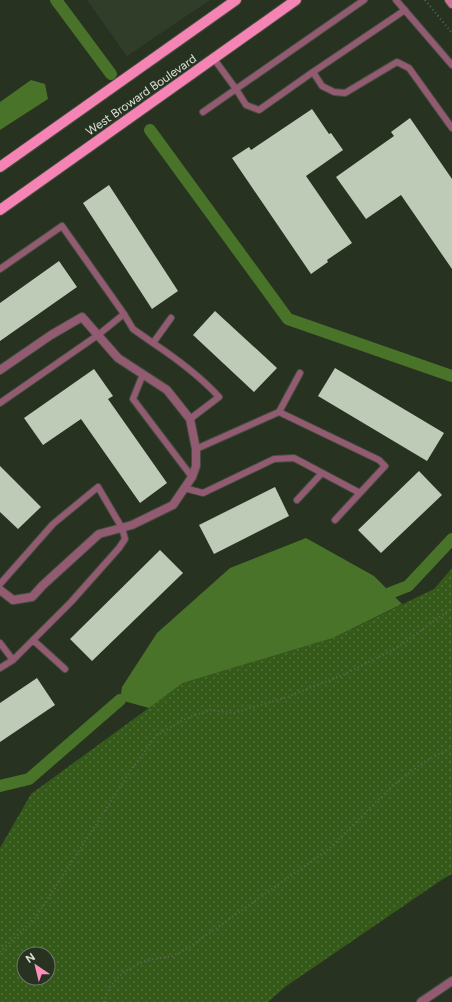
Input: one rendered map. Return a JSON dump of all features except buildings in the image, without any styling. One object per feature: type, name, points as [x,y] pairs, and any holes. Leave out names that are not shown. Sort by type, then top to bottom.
[{"type":"main road","name":"West Broward Boulevard","points":[[0,167],[236,0]]},
{"type":"main road","name":"West Broward Boulevard","points":[[0,210],[296,0]]},
{"type":"main road","points":[[449,0],[452,4]]},
{"type":"street","points":[[0,370],[82,317],[118,358],[167,390],[190,419],[196,449],[196,466],[192,476],[173,505],[132,525],[99,534],[43,585],[32,597],[13,600],[0,590]]},
{"type":"street","points":[[422,1002],[452,981]]},
{"type":"lane","points":[[203,112],[364,0]]},
{"type":"lane","points":[[396,0],[452,65]]},
{"type":"lane","points":[[214,59],[246,105],[259,110],[405,10]]},
{"type":"lane","points":[[313,72],[322,86],[334,92],[345,93],[397,62],[409,68],[452,128]]},
{"type":"lane","points":[[0,269],[62,226],[133,329],[178,360],[207,384],[219,397],[190,419]]},
{"type":"lane","points":[[0,403],[98,335],[124,314]]},
{"type":"lane","points":[[153,344],[171,318]]},
{"type":"lane","points":[[196,449],[279,412],[300,373]]},
{"type":"lane","points":[[143,374],[133,398],[192,476]]},
{"type":"lane","points":[[279,412],[379,460],[385,466],[335,520]]},
{"type":"lane","points":[[184,488],[203,493],[274,459],[294,458],[360,493]]},
{"type":"lane","points":[[297,500],[322,473]]},
{"type":"lane","points":[[0,584],[54,524],[98,488],[122,528],[125,539],[119,548],[71,602],[13,660],[0,668]]},
{"type":"lane","points":[[33,640],[65,669]]},
{"type":"lane","points":[[0,643],[13,660]]},
{"type":"path","points":[[425,0],[452,33]]},
{"type":"path","points":[[0,952],[36,917],[131,770],[156,736],[187,718],[210,710],[234,713],[284,698],[343,675],[398,647],[452,608]]},
{"type":"path","points":[[104,1002],[109,988],[122,973],[144,961],[172,956],[188,948],[329,849],[392,786],[424,762],[452,747]]},
{"type":"shaded area","points":[[87,0],[210,0],[127,56]]},
{"type":"shaded area","points":[[31,80],[45,84],[48,99],[0,130],[0,102]]},
{"type":"shaded area","points":[[306,538],[374,576],[402,604],[333,638],[183,683],[149,708],[120,700],[122,687],[157,633],[230,568]]},
{"type":"shaded area","points":[[452,568],[452,874],[285,987],[268,1002],[0,1002],[0,848],[31,794],[183,683],[333,638],[434,589]]},
{"type":"waterway","points":[[56,0],[111,74]]},
{"type":"waterway","points":[[150,130],[288,319],[452,376]]},
{"type":"waterway","points":[[390,593],[408,586],[452,539]]},
{"type":"waterway","points":[[0,786],[29,779],[120,700]]}]
